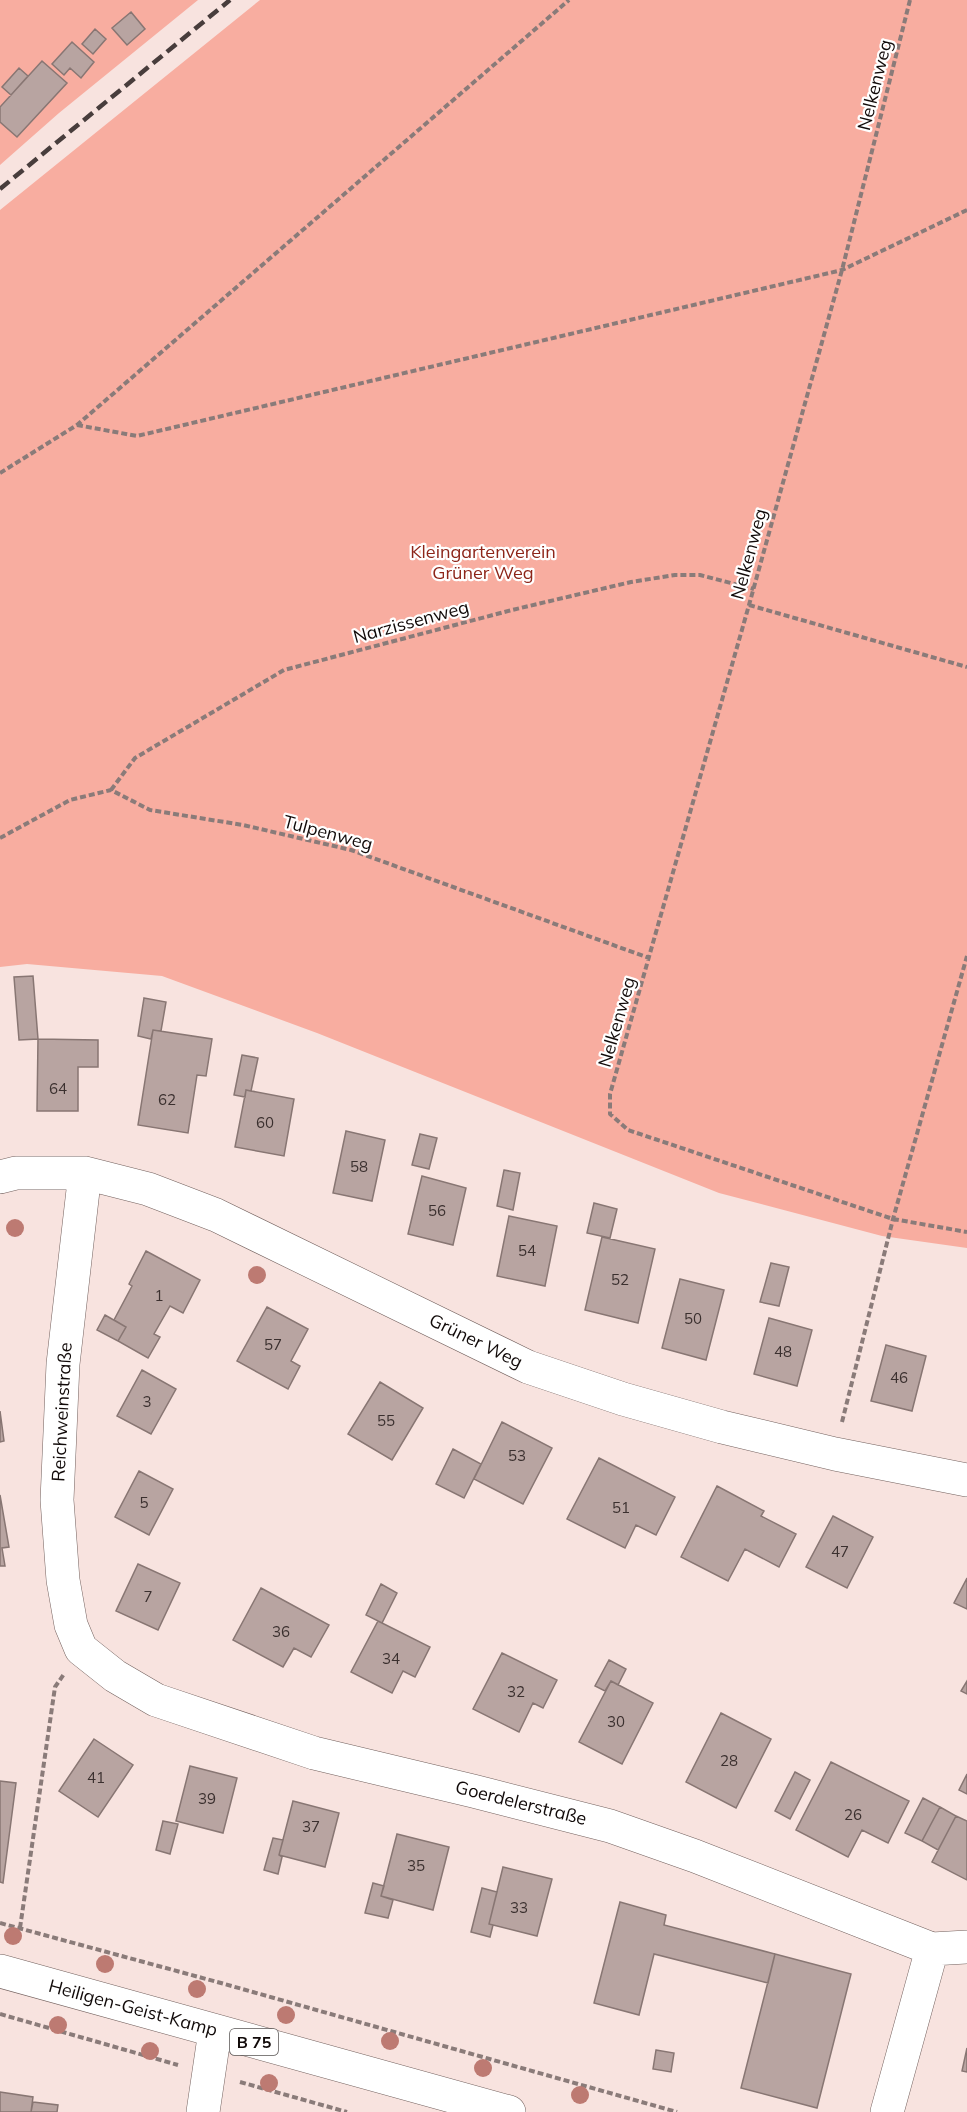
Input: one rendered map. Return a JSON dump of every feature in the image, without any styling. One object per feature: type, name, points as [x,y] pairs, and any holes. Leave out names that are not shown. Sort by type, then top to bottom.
[{"type":"street","name":"Grüner Weg","points":[[0,1177],[16,1173],[85,1173],[148,1189],[216,1215],[528,1367],[622,1400],[722,1427],[835,1454],[967,1480]]},
{"type":"street","name":"Reichweinstraße","points":[[81,1648],[71,1625],[63,1580],[57,1500],[63,1364],[85,1173]]},
{"type":"street","name":"Goerdelerstraße","points":[[81,1648],[115,1676],[156,1700],[314,1753],[610,1826],[694,1856],[932,1949],[967,1947]]},
{"type":"street","points":[[887,2112],[932,1949]]},
{"type":"street","name":"Heiligen-Geist-Kamp","points":[[0,1971],[508,2112]]},
{"type":"street","points":[[213,2110],[208,2073],[215,2031]]},
{"type":"path","points":[[0,473],[77,425],[569,0]]},
{"type":"path","name":"Nelkenweg","points":[[892,1219],[628,1130],[609,1114],[610,1094],[842,270],[910,0]]},
{"type":"path","points":[[77,425],[137,436],[842,270],[967,210]]},
{"type":"path","name":"Narzissenweg","points":[[111,790],[135,758],[285,670],[512,610],[631,582],[675,575],[700,575],[754,589]]},
{"type":"path","points":[[749,605],[967,667]]},
{"type":"path","points":[[0,838],[70,800],[111,790]]},
{"type":"path","name":"Tulpenweg","points":[[111,790],[150,810],[243,825],[351,850],[649,958]]},
{"type":"path","points":[[835,1454],[892,1219],[967,956]]},
{"type":"path","points":[[892,1219],[967,1232]]},
{"type":"path","points":[[20,1929],[55,1687]]},
{"type":"path","points":[[0,1923],[677,2112]]},
{"type":"path","points":[[0,2014],[347,2112]]},
{"type":"green space","points":[[0,0],[198,0],[59,113],[0,165]]},
{"type":"green space","name":"Kleingartenverein Grüner Weg","points":[[260,0],[967,0],[967,1248],[882,1236],[719,1193],[317,1033],[162,976],[27,964],[0,967],[0,210]]},
{"type":"building","points":[[131,12],[145,29],[127,45],[112,28]]},
{"type":"building","points":[[95,29],[106,39],[93,54],[82,44]]},
{"type":"building","points":[[72,42],[94,62],[81,78],[70,68],[64,75],[52,64]]},
{"type":"building","points":[[42,61],[67,83],[17,137],[0,122],[0,107]]},
{"type":"building","points":[[19,68],[28,76],[11,95],[2,87]]},
{"type":"building","points":[[33,976],[38,1039],[19,1040],[14,977]]},
{"type":"building","points":[[144,998],[166,1002],[161,1031],[153,1030],[151,1039],[138,1036]]},
{"type":"building","points":[[153,1030],[212,1039],[206,1076],[197,1075],[188,1133],[138,1125]]},
{"type":"building","points":[[38,1039],[98,1040],[98,1067],[78,1067],[78,1111],[37,1111]]},
{"type":"building","points":[[242,1055],[258,1058],[251,1091],[246,1090],[245,1097],[234,1095]]},
{"type":"building","points":[[246,1090],[294,1099],[284,1156],[235,1147]]},
{"type":"building","points":[[346,1131],[385,1140],[372,1201],[333,1193]]},
{"type":"building","points":[[420,1134],[437,1138],[429,1169],[412,1165]]},
{"type":"building","points":[[504,1170],[520,1173],[513,1210],[497,1206]]},
{"type":"building","points":[[422,1176],[466,1188],[453,1245],[408,1234]]},
{"type":"building","points":[[594,1203],[617,1209],[610,1238],[587,1233]]},
{"type":"building","points":[[509,1216],[557,1226],[545,1286],[497,1276]]},
{"type":"building","points":[[602,1237],[655,1249],[638,1323],[585,1310]]},
{"type":"building","points":[[146,1251],[200,1280],[183,1313],[170,1306],[154,1334],[160,1337],[148,1358],[118,1341],[126,1327],[114,1320],[132,1286],[129,1284]]},
{"type":"building","points":[[771,1263],[789,1267],[779,1306],[760,1302]]},
{"type":"building","points":[[680,1279],[724,1290],[706,1360],[662,1348]]},
{"type":"building","points":[[267,1307],[308,1329],[291,1361],[300,1366],[288,1389],[237,1361]]},
{"type":"building","points":[[105,1315],[126,1327],[118,1341],[97,1330]]},
{"type":"building","points":[[769,1318],[812,1330],[797,1386],[754,1374]]},
{"type":"building","points":[[886,1345],[926,1356],[912,1411],[871,1401]]},
{"type":"building","points":[[142,1370],[176,1389],[151,1434],[117,1416]]},
{"type":"building","points":[[380,1382],[423,1408],[392,1460],[348,1434]]},
{"type":"building","points":[[0,1411],[4,1441],[0,1442]]},
{"type":"building","points":[[502,1422],[552,1448],[523,1504],[474,1479]]},
{"type":"building","points":[[453,1449],[481,1464],[464,1498],[436,1484]]},
{"type":"building","points":[[599,1458],[675,1497],[656,1535],[636,1525],[625,1548],[567,1519]]},
{"type":"building","points":[[139,1471],[173,1489],[149,1535],[115,1517]]},
{"type":"building","points":[[717,1486],[764,1511],[761,1516],[796,1534],[779,1567],[745,1549],[728,1581],[681,1557]]},
{"type":"building","points":[[0,1495],[9,1547],[2,1548],[5,1566],[0,1566]]},
{"type":"building","points":[[833,1516],[873,1537],[847,1588],[806,1567]]},
{"type":"building","points":[[138,1564],[180,1583],[158,1630],[116,1611]]},
{"type":"building","points":[[967,1578],[967,1609],[954,1603]]},
{"type":"building","points":[[381,1584],[397,1593],[382,1623],[366,1615]]},
{"type":"building","points":[[261,1588],[329,1625],[311,1657],[294,1648],[283,1667],[233,1640]]},
{"type":"building","points":[[378,1621],[430,1647],[415,1677],[403,1671],[392,1693],[351,1672]]},
{"type":"building","points":[[502,1653],[557,1680],[543,1708],[533,1703],[519,1732],[473,1709]]},
{"type":"building","points":[[609,1660],[626,1669],[618,1685],[611,1681],[605,1691],[595,1686]]},
{"type":"building","points":[[611,1681],[653,1703],[622,1764],[579,1742]]},
{"type":"building","points":[[967,1681],[967,1694],[961,1691]]},
{"type":"building","points":[[721,1713],[771,1739],[736,1808],[686,1782]]},
{"type":"building","points":[[94,1739],[133,1765],[98,1817],[59,1791]]},
{"type":"building","points":[[831,1762],[909,1801],[888,1843],[862,1830],[848,1857],[796,1830]]},
{"type":"building","points":[[190,1766],[237,1778],[223,1833],[176,1821]]},
{"type":"building","points":[[795,1772],[810,1780],[790,1819],[775,1811]]},
{"type":"building","points":[[967,1774],[967,1794],[959,1790]]},
{"type":"building","points":[[0,1781],[16,1783],[3,1883],[0,1882]]},
{"type":"building","points":[[923,1798],[940,1807],[922,1841],[905,1833]]},
{"type":"building","points":[[293,1801],[339,1813],[325,1867],[279,1855]]},
{"type":"building","points":[[940,1807],[956,1816],[938,1850],[922,1841]]},
{"type":"building","points":[[956,1816],[967,1821],[967,1880],[932,1862]]},
{"type":"building","points":[[163,1821],[178,1824],[170,1854],[156,1850]]},
{"type":"building","points":[[397,1834],[449,1847],[433,1910],[381,1896]]},
{"type":"building","points":[[273,1838],[283,1840],[278,1874],[264,1870]]},
{"type":"building","points":[[503,1867],[552,1879],[537,1936],[489,1924]]},
{"type":"building","points":[[373,1883],[384,1886],[381,1896],[393,1900],[388,1918],[365,1913]]},
{"type":"building","points":[[482,1888],[497,1892],[489,1924],[493,1925],[490,1937],[471,1932]]},
{"type":"building","points":[[620,1902],[666,1915],[664,1925],[775,1954],[768,1983],[654,1954],[639,2015],[594,2003]]},
{"type":"building","points":[[775,1954],[851,1974],[817,2108],[741,2088]]},
{"type":"building","points":[[967,2048],[967,2072],[962,2071]]},
{"type":"building","points":[[656,2050],[674,2053],[671,2072],[653,2069]]},
{"type":"building","points":[[0,2092],[33,2097],[31,2112],[0,2112]]},
{"type":"building","points":[[33,2102],[58,2105],[57,2112],[31,2112]]},
{"type":"railway","points":[[0,189],[230,0]]}]
